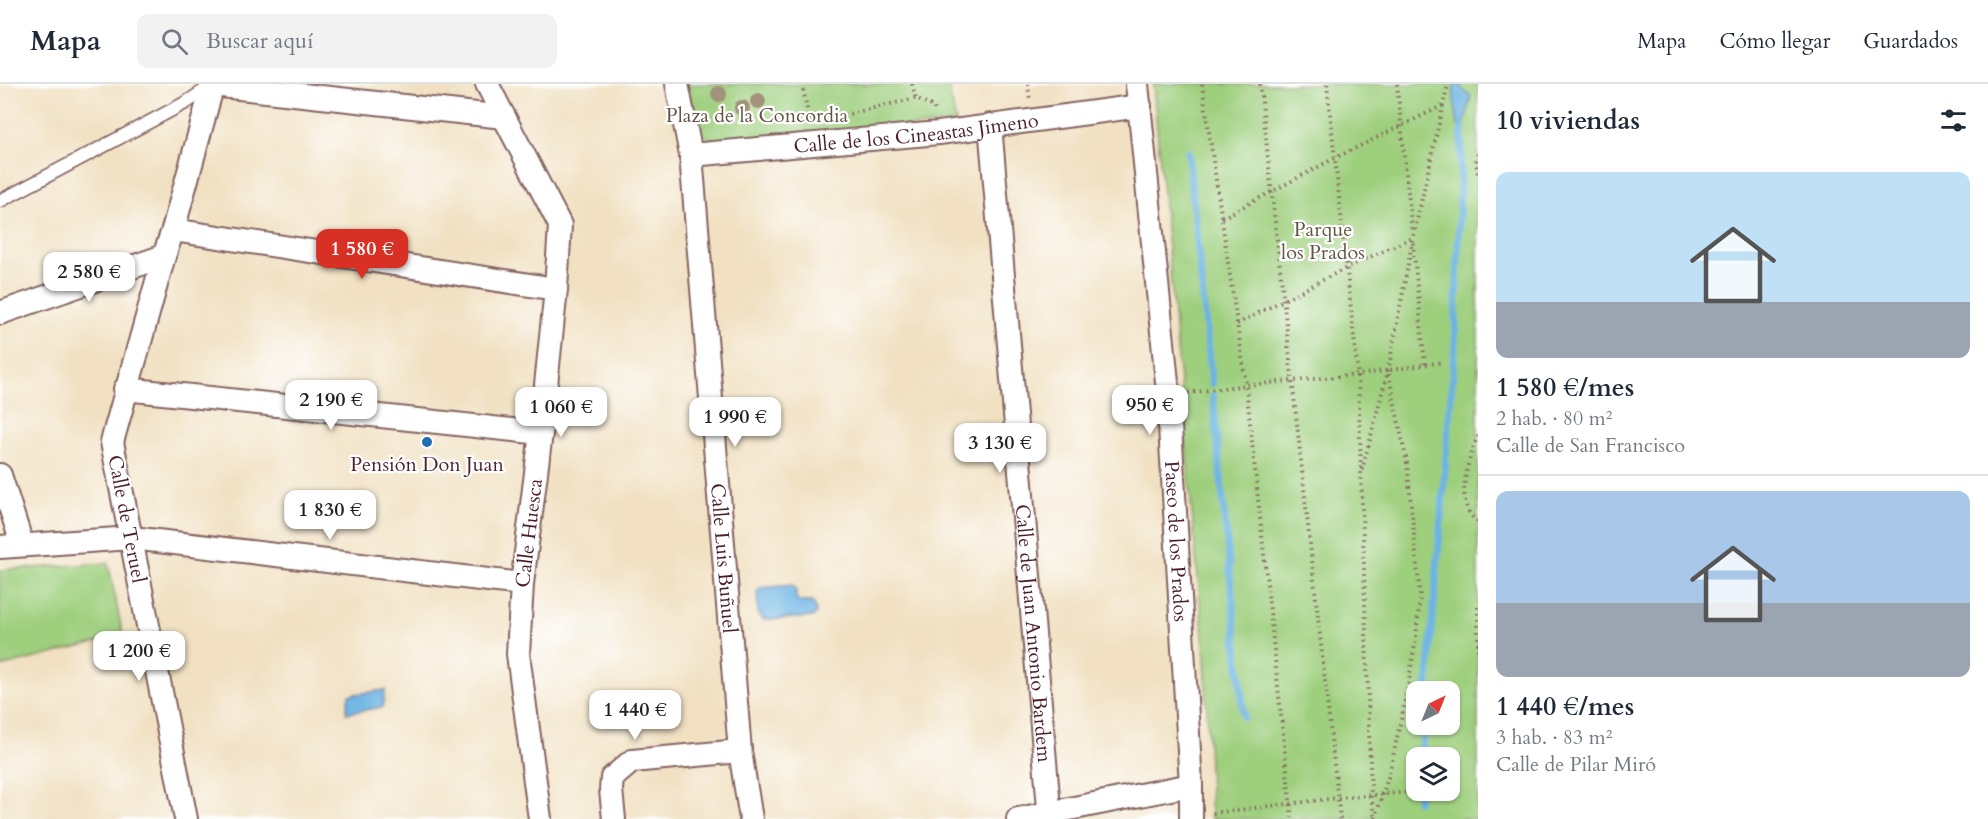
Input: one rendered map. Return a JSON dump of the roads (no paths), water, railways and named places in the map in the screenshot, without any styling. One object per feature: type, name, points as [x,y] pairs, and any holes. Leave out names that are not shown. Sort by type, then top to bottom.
[{"type":"street","name":"Calle Huesca","points":[[487,84],[560,225],[556,290],[541,434],[522,584],[518,654],[540,819]]},
{"type":"street","name":"Calle Luis Buñuel","points":[[677,84],[691,156],[740,751],[751,819]]},
{"type":"street","points":[[213,85],[504,117]]},
{"type":"street","name":"Calle de Teruel","points":[[186,819],[112,442],[125,389],[173,230],[213,85]]},
{"type":"street","name":"Calle de los Cineastas Jimeno","points":[[691,156],[939,133],[1139,95]]},
{"type":"street","name":"Paseo de los Prados","points":[[1139,95],[1168,392],[1191,785],[1198,816]]},
{"type":"street","name":"Calle de Juan Antonio Bardem","points":[[990,125],[1050,816]]},
{"type":"street","points":[[173,230],[556,290]]},
{"type":"street","points":[[0,313],[164,256]]},
{"type":"street","points":[[125,389],[541,434]]},
{"type":"street","points":[[0,475],[11,546],[132,538],[522,584]]},
{"type":"street","points":[[614,819],[612,778],[632,761],[740,751]]},
{"type":"street","points":[[1018,819],[1050,816],[1191,785]]},
{"type":"lane","points":[[0,201],[187,102],[213,85]]},
{"type":"water","points":[[1455,84],[1459,84],[1471,96],[1464,126],[1458,126],[1454,99]]},
{"type":"water","points":[[792,585],[796,589],[796,598],[800,602],[812,602],[816,614],[812,617],[764,620],[758,614],[757,593],[760,588]]},
{"type":"water","points":[[385,690],[383,707],[346,713],[349,695]]},
{"type":"waterway","points":[[1428,681],[1455,345],[1462,126]]},
{"type":"waterway","points":[[1188,152],[1212,384]]},
{"type":"waterway","points":[[1213,396],[1244,717]]},
{"type":"waterway","points":[[1422,747],[1423,735]]},
{"type":"place","name":"Pensión Don Juan","points":[[427,442]]},
{"type":"park label","name":"Plaza de la Concordia","points":[[757,115]]},
{"type":"park label","name":"Parque los Prados","points":[[1323,240]]}]
